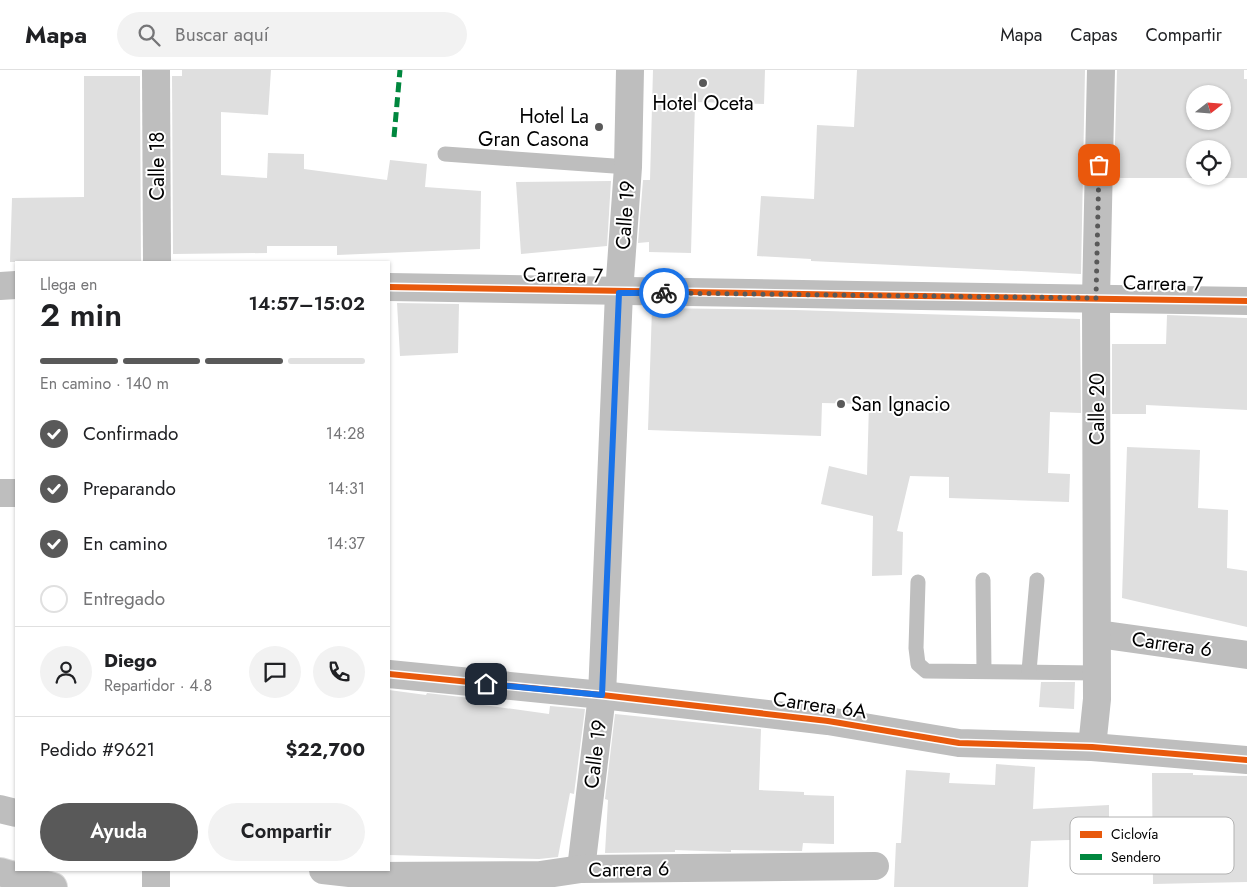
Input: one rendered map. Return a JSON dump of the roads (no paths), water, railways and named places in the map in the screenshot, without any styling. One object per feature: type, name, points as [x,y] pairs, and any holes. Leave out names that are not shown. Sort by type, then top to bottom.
[{"type":"street","name":"Calle 18","points":[[156,70],[157,261]]},
{"type":"street","name":"Calle 19","points":[[581,869],[602,695],[619,293],[628,167],[630,70]]},
{"type":"street","name":"Calle 20","points":[[1092,747],[1097,699],[1098,634],[1096,298],[1101,70]]},
{"type":"street","points":[[0,286],[15,285]]},
{"type":"street","name":"Carrera 7","points":[[390,287],[619,293],[1247,301]]},
{"type":"street","points":[[0,493],[15,493]]},
{"type":"street","name":"Carrera 6","points":[[1098,634],[1247,655]]},
{"type":"street","name":"Carrera 6A","points":[[390,674],[602,695],[828,721],[959,743],[1092,747],[1247,760]]},
{"type":"street","points":[[0,809],[15,814]]},
{"type":"street","name":"Carrera 6","points":[[333,871],[384,876],[540,875],[581,869],[875,866]]},
{"type":"street","points":[[156,871],[156,887]]},
{"type":"street","points":[[0,872],[52,887]]},
{"type":"lane","points":[[445,154],[628,167]]},
{"type":"lane","points":[[982,580],[984,670]]},
{"type":"lane","points":[[1029,671],[1037,580]]},
{"type":"lane","points":[[918,582],[916,648],[918,664],[922,668],[931,672],[984,670],[1096,673]]},
{"type":"place","name":"Hotel Oceta","points":[[703,83]]},
{"type":"place","name":"Hotel La Gran Casona","points":[[599,127]]},
{"type":"place","name":"San Ignacio","points":[[841,404]]}]
